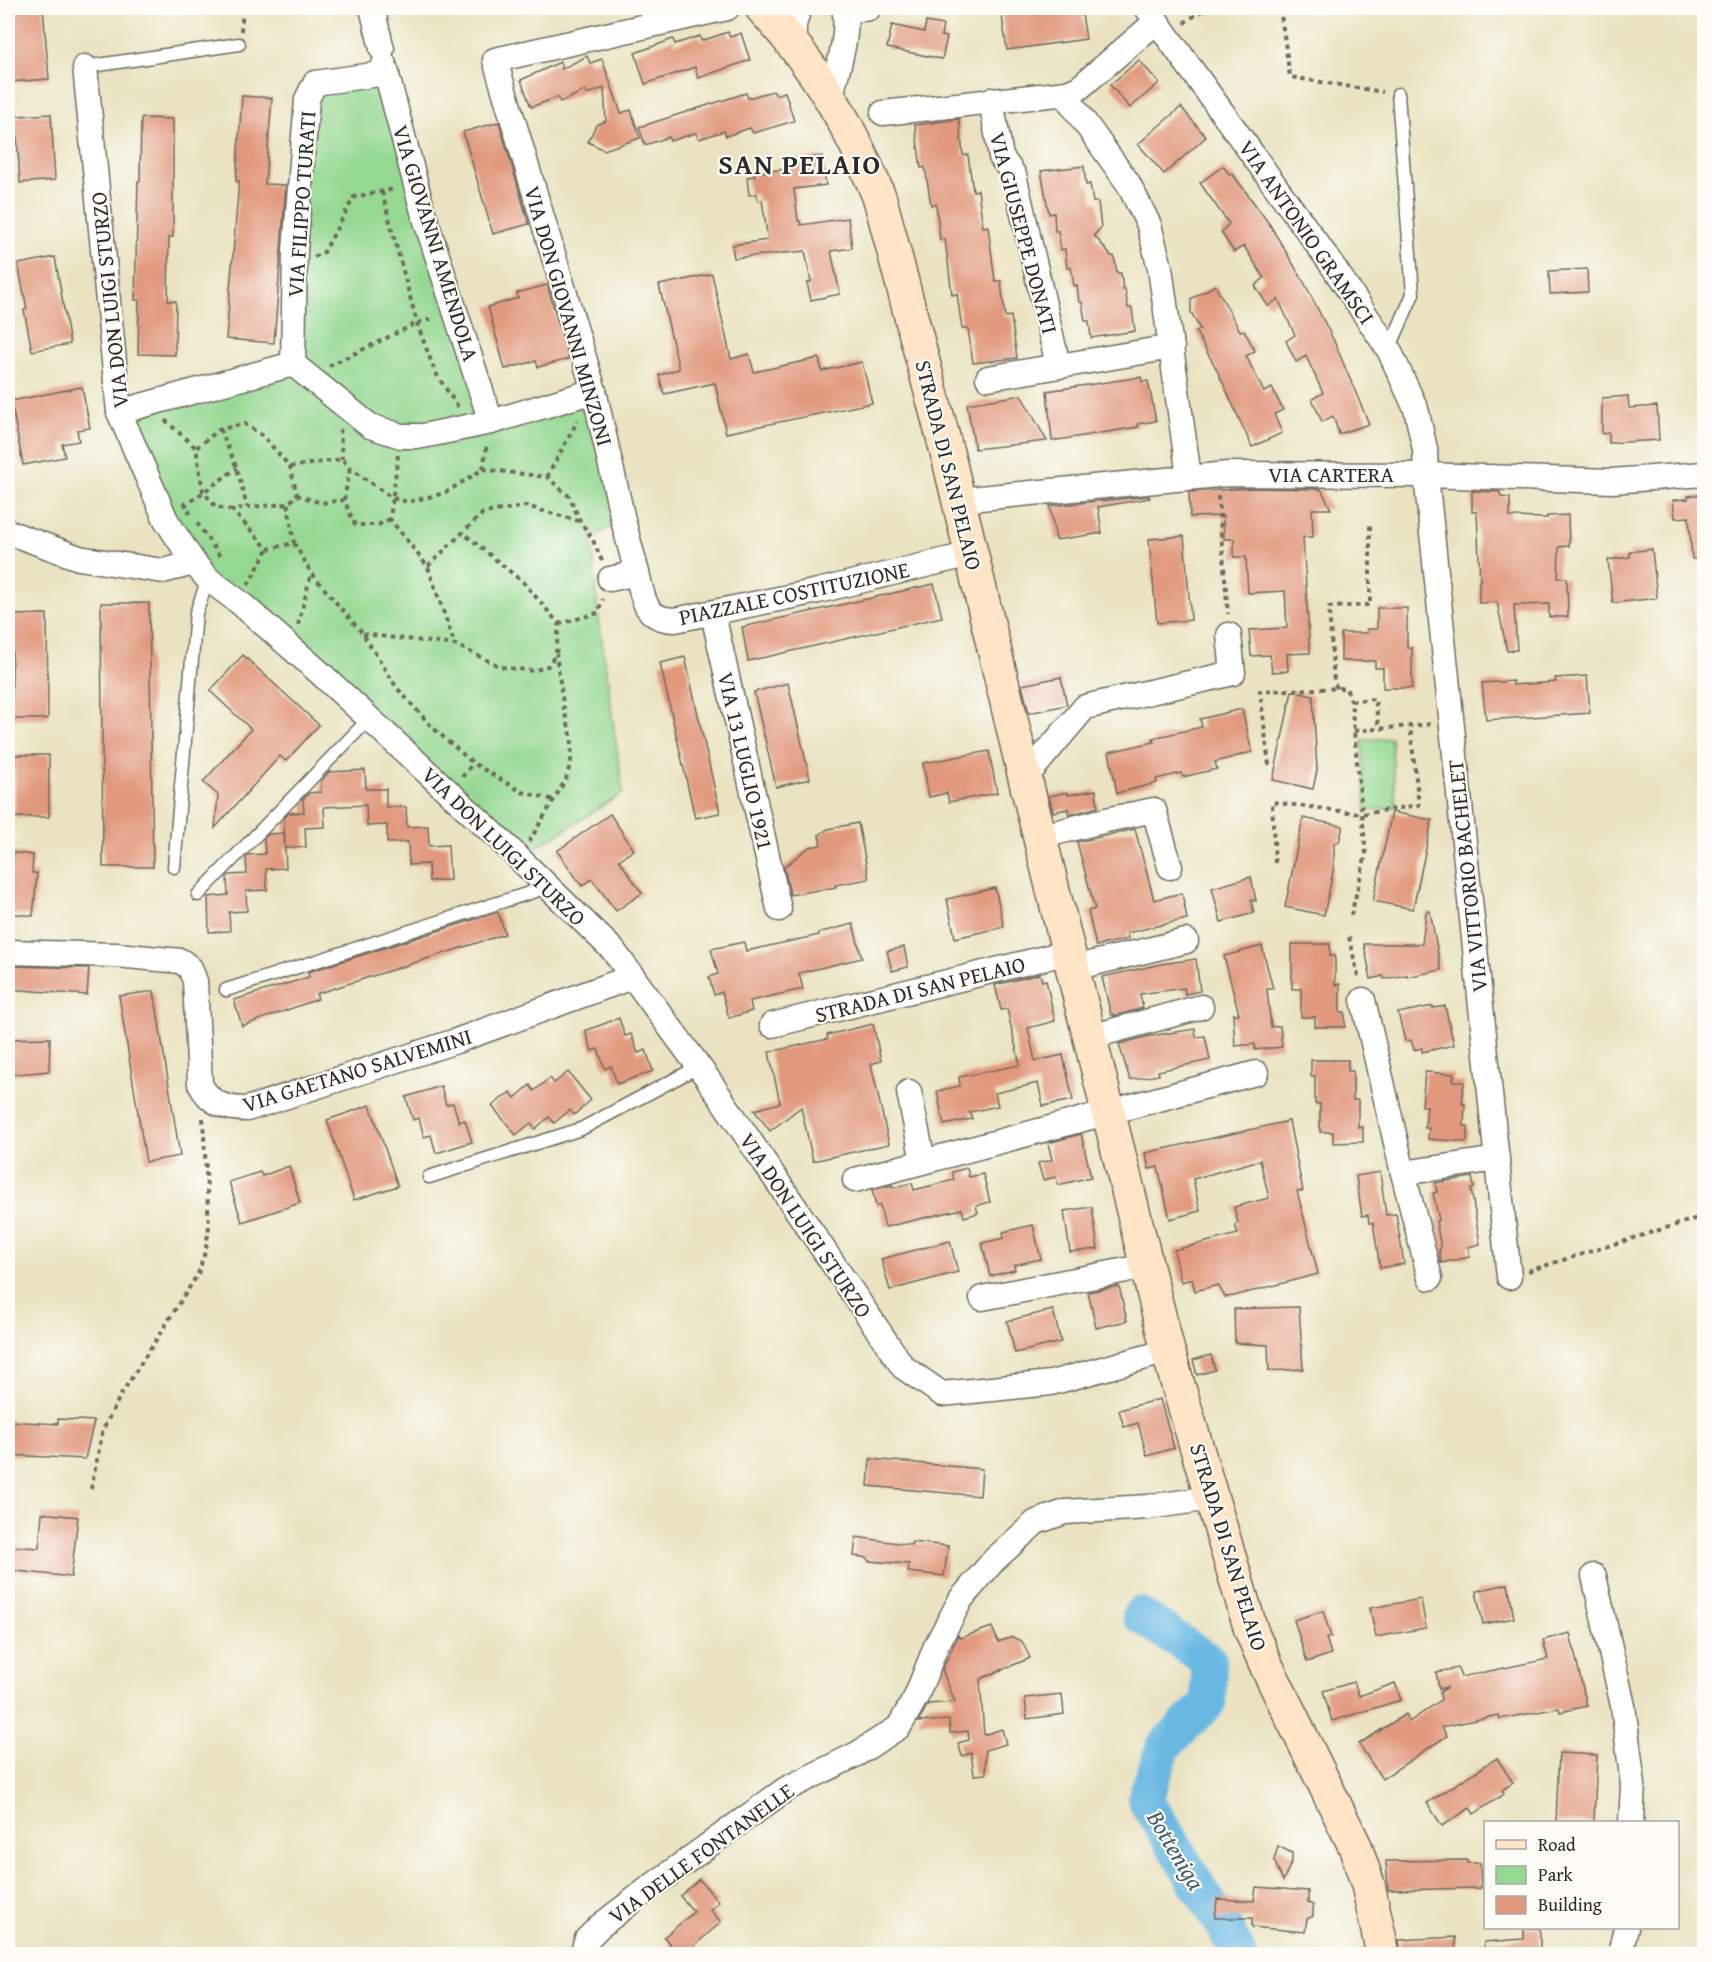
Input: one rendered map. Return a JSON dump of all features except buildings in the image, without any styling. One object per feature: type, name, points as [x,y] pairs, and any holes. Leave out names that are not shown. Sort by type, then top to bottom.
[{"type":"main road","name":"STRADA DI SAN PELAIO","points":[[762,8],[794,43],[831,96],[867,166],[880,199],[959,500],[1039,837],[1168,1351],[1251,1630],[1355,1846],[1368,1885],[1383,1954]]},
{"type":"street","name":"VIA GIOVANNI AMENDOLA","points":[[372,8],[415,186],[455,312],[481,424]]},
{"type":"street","name":"VIA DON GIOVANNI MINZONI","points":[[637,573],[622,520],[594,391],[495,60],[727,8]]},
{"type":"street","points":[[794,43],[794,25],[799,8]]},
{"type":"street","points":[[831,96],[844,39],[844,9],[869,8]]},
{"type":"street","points":[[883,113],[1067,93],[1079,88],[1152,14]]},
{"type":"street","name":"VIA ANTONIO GRAMSCI","points":[[1152,14],[1324,252],[1389,350],[1416,409],[1425,449],[1426,475]]},
{"type":"street","name":"VIA FILIPPO TURATI","points":[[300,370],[295,266],[307,99],[315,83],[384,62]]},
{"type":"street","name":"VIA DON LUIGI STURZO","points":[[85,67],[119,412],[166,520],[201,571],[292,648],[519,858],[613,950],[698,1067],[903,1367],[942,1394],[1051,1383],[1168,1351]]},
{"type":"street","points":[[1067,93],[1068,99],[1109,154],[1140,205],[1156,247],[1189,477]]},
{"type":"street","name":"VIA GIUSEPPE DONATI","points":[[991,100],[1000,157],[1014,175],[1058,365]]},
{"type":"street","name":"VIA GIUSEPPE DONATI","points":[[988,378],[1172,347]]},
{"type":"street","points":[[119,412],[300,370],[370,426],[400,436],[423,436],[481,424],[594,391]]},
{"type":"street","name":"VIA CARTERA","points":[[959,500],[1216,475],[1426,475],[1612,481],[1704,474]]},
{"type":"street","name":"VIA VITTORIO BACHELET","points":[[1426,475],[1509,1277]]},
{"type":"street","points":[[8,532],[79,558],[163,571],[201,571]]},
{"type":"street","name":"PIAZZALE COSTITUZIONE","points":[[637,573],[645,604],[653,615],[664,620],[675,620],[818,591],[971,554]]},
{"type":"street","points":[[610,579],[637,573]]},
{"type":"street","name":"VIA 13 LUGLIO 1921","points":[[713,614],[779,909]]},
{"type":"street","points":[[1025,778],[1085,707],[1233,673],[1229,635]]},
{"type":"street","points":[[1039,837],[1106,819],[1154,810],[1170,867]]},
{"type":"street","name":"STRADA DI SAN PELAIO","points":[[772,1025],[1071,960],[1186,941]]},
{"type":"street","points":[[8,952],[116,955],[181,961],[190,968],[195,981],[200,1084],[206,1096]]},
{"type":"street","name":"VIA GAETANO SALVEMINI","points":[[206,1096],[229,1109],[247,1109],[456,1041],[632,977]]},
{"type":"street","points":[[1363,1000],[1430,1278]]},
{"type":"street","points":[[1090,1037],[1201,1007]]},
{"type":"street","points":[[855,1180],[1256,1073]]},
{"type":"street","points":[[909,1092],[923,1161]]},
{"type":"street","points":[[1403,1173],[1497,1159]]},
{"type":"street","points":[[981,1298],[1147,1266]]},
{"type":"street","name":"VIA DELLE FONTANELLE","points":[[582,1954],[587,1939],[600,1926],[722,1834],[786,1789],[857,1754],[899,1727],[916,1697],[936,1646],[961,1599],[994,1560],[1035,1522],[1065,1512],[1148,1507],[1212,1498]]},
{"type":"street","points":[[1594,1576],[1623,1706],[1633,1785],[1631,1821]]},
{"type":"street","points":[[1620,1954],[1626,1929]]},
{"type":"street","points":[[1626,1929],[1638,1954]]},
{"type":"lane","points":[[85,67],[239,44]]},
{"type":"lane","points":[[1389,350],[1413,294],[1398,94]]},
{"type":"lane","points":[[174,867],[201,571]]},
{"type":"lane","points":[[198,894],[369,719]]},
{"type":"lane","points":[[226,990],[548,887]]},
{"type":"lane","points":[[429,1176],[581,1129],[698,1067]]},
{"type":"path","points":[[239,44],[243,8]]},
{"type":"path","points":[[1280,8],[1290,77],[1398,94]]},
{"type":"path","points":[[295,266],[324,252],[354,197],[415,186]]},
{"type":"path","points":[[382,192],[417,323],[435,372],[481,424]]},
{"type":"path","points":[[300,370],[417,323],[455,312]]},
{"type":"path","points":[[548,477],[594,391]]},
{"type":"path","points":[[148,404],[196,448],[203,491],[216,507],[232,510],[288,504],[297,495]]},
{"type":"path","points":[[196,448],[220,429],[245,424],[263,436],[290,467],[297,495]]},
{"type":"path","points":[[220,429],[237,468],[247,507]]},
{"type":"path","points":[[400,436],[390,519],[428,567],[456,645]]},
{"type":"path","points":[[290,467],[342,459],[350,468],[392,498],[408,502],[445,493],[483,469],[548,477],[569,496],[580,521],[592,538],[610,579],[598,613],[559,624]]},
{"type":"path","points":[[166,520],[237,468]]},
{"type":"path","points":[[350,468],[344,500],[355,525],[378,525],[390,519]]},
{"type":"path","points":[[1216,475],[1229,635]]},
{"type":"path","points":[[297,495],[321,503],[344,500]]},
{"type":"path","points":[[288,504],[294,543],[312,574],[363,634],[397,688],[432,728],[473,763],[522,792],[555,800]]},
{"type":"path","points":[[428,567],[483,513],[526,506],[580,521]]},
{"type":"path","points":[[232,510],[268,549]]},
{"type":"path","points":[[1337,688],[1334,682],[1329,607],[1370,605],[1370,523]]},
{"type":"path","points":[[462,532],[524,583],[559,624],[556,654],[564,710],[572,738],[571,761],[566,779],[555,800],[519,858]]},
{"type":"path","points":[[239,602],[268,549],[294,543]]},
{"type":"path","points":[[292,648],[312,574]]},
{"type":"path","points":[[363,634],[456,645],[501,667],[534,671],[548,666],[556,654]]},
{"type":"path","points":[[1269,765],[1260,691],[1346,688],[1351,701],[1366,854],[1351,915]]},
{"type":"path","points":[[1351,701],[1375,699],[1379,729]]},
{"type":"path","points":[[1354,731],[1451,722]]},
{"type":"path","points":[[1275,863],[1272,802],[1362,814],[1419,805],[1410,726]]},
{"type":"path","points":[[1349,937],[1363,1000]]},
{"type":"path","points":[[91,1489],[103,1429],[122,1393],[198,1274],[206,1249],[209,1226],[203,1125],[206,1096]]},
{"type":"path","points":[[1509,1277],[1704,1216]]},
{"type":"green space","points":[[387,73],[490,419],[594,391],[623,520],[592,538],[598,613],[623,793],[519,858],[208,579],[119,412],[293,364],[307,99]]},
{"type":"green space","points":[[1391,738],[1396,807],[1366,811],[1362,740]]},
{"type":"waterway","name":"Botteniga","points":[[1140,1615],[1209,1661],[1208,1703],[1164,1746],[1145,1799],[1238,1954]]},
{"type":"district","name":"SAN PELAIO","points":[[800,163]]}]
